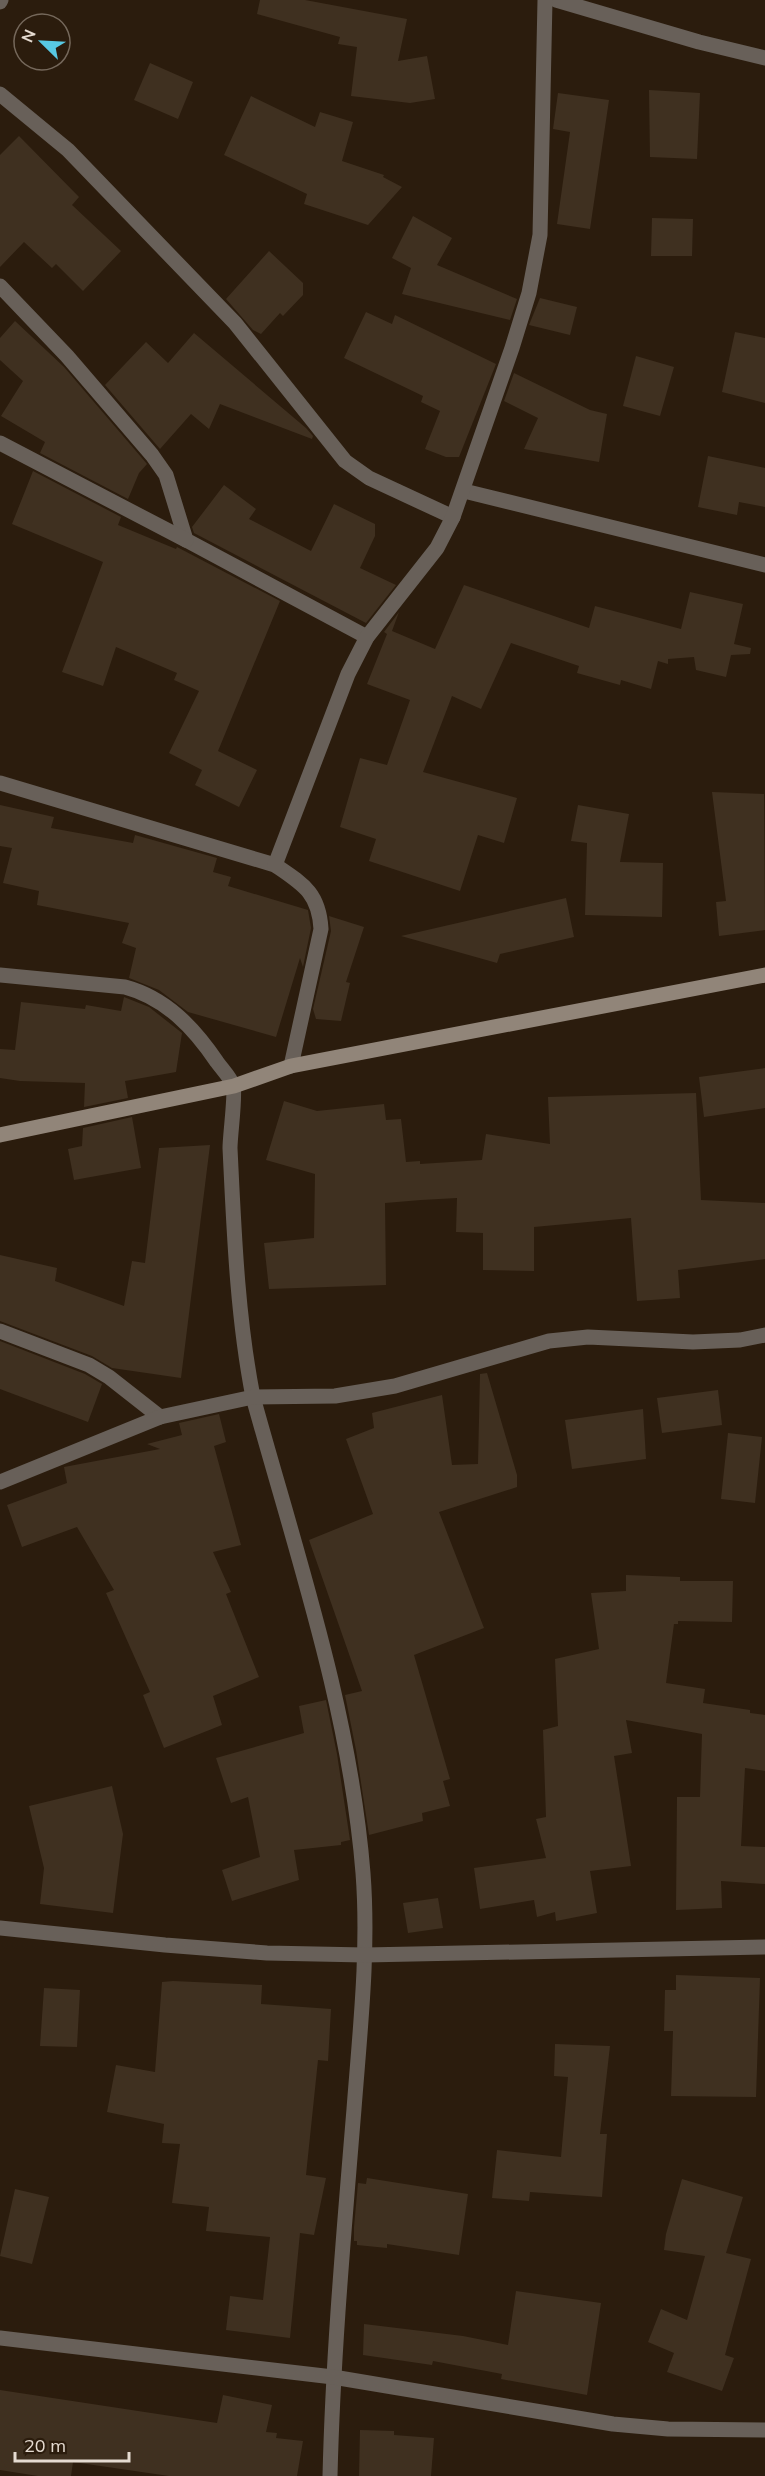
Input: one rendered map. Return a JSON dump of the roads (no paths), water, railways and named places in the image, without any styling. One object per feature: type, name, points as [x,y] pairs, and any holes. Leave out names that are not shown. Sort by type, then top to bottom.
[{"type":"main road","points":[[0,1136],[234,1086],[291,1066],[765,975]]},
{"type":"street","points":[[275,866],[348,674],[367,637],[437,548],[453,517],[513,348],[529,293],[540,235],[545,0]]},
{"type":"street","points":[[556,0],[699,42],[765,58]]},
{"type":"street","points":[[0,94],[68,150],[235,323],[345,461],[369,478],[453,517]]},
{"type":"street","points":[[0,286],[67,357],[152,455],[166,475],[186,540]]},
{"type":"street","points":[[0,443],[367,637]]},
{"type":"street","points":[[464,491],[765,565]]},
{"type":"street","points":[[0,783],[275,866],[299,882],[314,897],[320,913],[321,928],[291,1066]]},
{"type":"street","points":[[0,975],[125,987],[144,992],[184,1020],[198,1035],[234,1086],[230,1145],[246,1362],[253,1396],[336,1701],[363,1873],[365,1955],[333,2377],[330,2476]]},
{"type":"street","points":[[0,1331],[89,1365],[109,1377],[160,1417]]},
{"type":"street","points":[[0,1482],[160,1417],[253,1396],[335,1396],[395,1386],[549,1341],[588,1337],[693,1342],[740,1340],[765,1335]]},
{"type":"street","points":[[0,1928],[267,1953],[365,1955],[765,1947]]},
{"type":"street","points":[[0,2338],[333,2377],[613,2424],[668,2429],[765,2430]]}]
